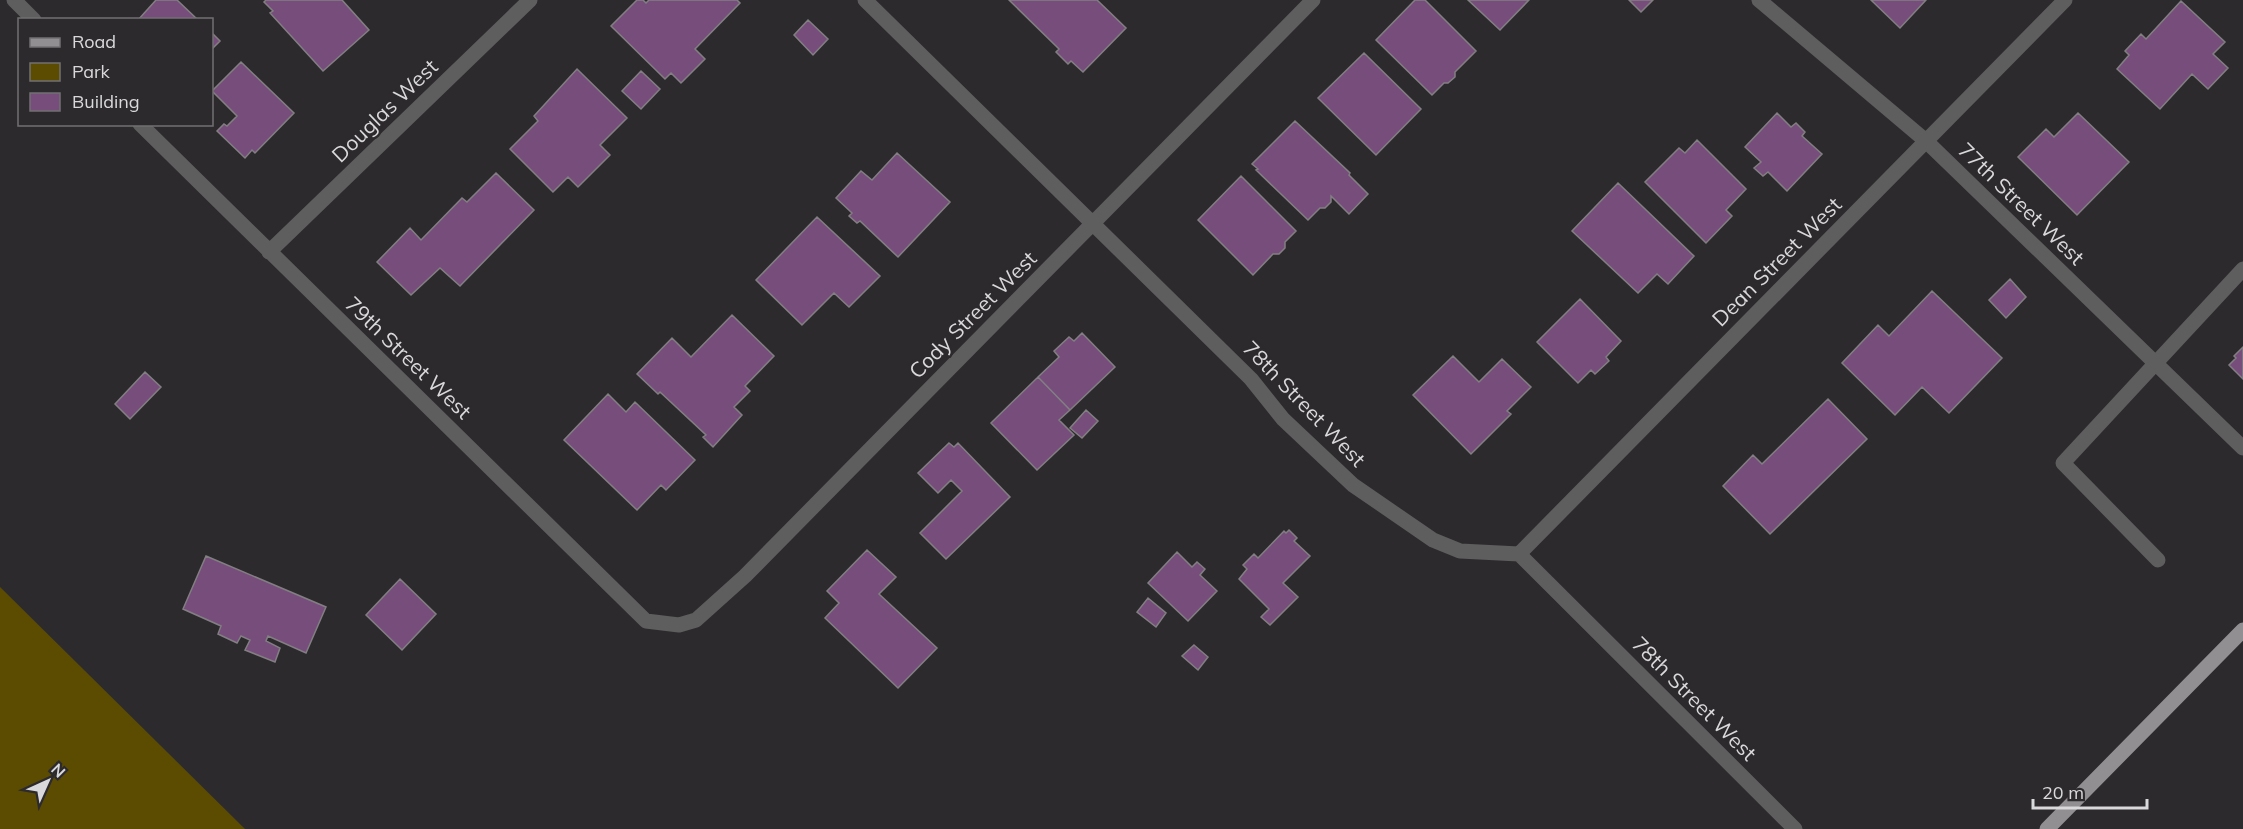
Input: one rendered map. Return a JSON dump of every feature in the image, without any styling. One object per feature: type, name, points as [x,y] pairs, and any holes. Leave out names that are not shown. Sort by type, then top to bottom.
[{"type":"main road","points":[[2048,829],[2243,630]]},
{"type":"street","points":[[14,0],[32,18]]},
{"type":"street","name":"Douglas West","points":[[269,252],[530,0]]},
{"type":"street","name":"78th Street West","points":[[865,0],[1251,379],[1283,419],[1353,485],[1433,540],[1460,551],[1519,554],[1795,829]]},
{"type":"street","name":"Cody Street West","points":[[646,621],[679,625],[696,620],[753,567],[1313,0]]},
{"type":"street","name":"77th Street West","points":[[1760,0],[1926,141],[2243,448]]},
{"type":"street","name":"Dean Street West","points":[[1519,554],[2065,0]]},
{"type":"street","name":"79th Street West","points":[[142,126],[646,621]]},
{"type":"street","points":[[2158,560],[2063,463],[2243,269]]},
{"type":"green space","points":[[0,587],[245,829],[0,829]]},
{"type":"building","points":[[156,0],[177,0],[196,18],[140,18]]},
{"type":"building","points":[[266,0],[342,0],[369,30],[323,71],[270,13],[273,11],[264,2]]},
{"type":"building","points":[[637,0],[643,0],[646,3],[649,0],[737,0],[740,3],[695,49],[705,59],[681,83],[671,73],[665,79],[611,26]]},
{"type":"building","points":[[1009,0],[1097,0],[1126,28],[1083,72],[1071,61],[1068,64],[1056,52],[1059,49]]},
{"type":"building","points":[[1415,0],[1425,0],[1476,51],[1455,72],[1455,77],[1448,83],[1444,83],[1432,95],[1376,40]]},
{"type":"building","points":[[1468,0],[1529,0],[1500,30]]},
{"type":"building","points":[[1629,0],[1653,0],[1641,12]]},
{"type":"building","points":[[1871,0],[1926,0],[1900,28]]},
{"type":"building","points":[[2181,1],[2225,42],[2213,54],[2228,68],[2208,89],[2192,74],[2160,109],[2117,69],[2129,55],[2125,51],[2141,34],[2146,39]]},
{"type":"building","points":[[808,20],[828,39],[813,55],[794,35]]},
{"type":"building","points":[[213,34],[220,41],[213,48]]},
{"type":"building","points":[[1364,53],[1421,109],[1376,155],[1318,98]]},
{"type":"building","points":[[241,62],[294,113],[255,153],[252,150],[245,158],[217,131],[224,124],[227,126],[237,116],[213,90]]},
{"type":"building","points":[[577,69],[627,118],[600,145],[610,155],[578,187],[568,177],[553,192],[510,149],[538,121],[534,116]]},
{"type":"building","points":[[641,71],[660,89],[641,109],[622,91]]},
{"type":"building","points":[[1777,113],[1791,127],[1796,123],[1805,132],[1802,136],[1822,154],[1787,191],[1768,172],[1763,176],[1754,168],[1761,162],[1745,147]]},
{"type":"building","points":[[2078,113],[2129,162],[2077,215],[2018,157],[2046,129],[2054,137]]},
{"type":"building","points":[[1295,121],[1350,173],[1349,175],[1368,194],[1349,214],[1331,196],[1331,202],[1325,208],[1320,208],[1308,220],[1252,164]]},
{"type":"building","points":[[1697,140],[1746,189],[1726,210],[1732,216],[1706,243],[1645,182],[1679,148],[1685,153]]},
{"type":"building","points":[[897,153],[950,202],[898,257],[860,221],[857,223],[849,216],[852,213],[836,198],[861,171],[872,180]]},
{"type":"building","points":[[496,173],[534,210],[460,286],[440,268],[411,295],[377,262],[410,228],[421,240],[462,198],[467,202]]},
{"type":"building","points":[[1241,176],[1296,231],[1285,242],[1285,248],[1279,254],[1273,254],[1253,275],[1198,220]]},
{"type":"building","points":[[1618,183],[1694,256],[1668,284],[1657,274],[1638,293],[1572,231]]},
{"type":"building","points":[[817,217],[880,276],[849,307],[834,293],[802,325],[756,280]]},
{"type":"building","points":[[2010,279],[2026,297],[2006,318],[1989,300]]},
{"type":"building","points":[[1932,291],[2002,358],[1949,413],[1922,387],[1895,415],[1842,363],[1878,325],[1889,336]]},
{"type":"building","points":[[1580,299],[1621,341],[1606,357],[1609,361],[1595,374],[1591,370],[1578,383],[1537,342]]},
{"type":"building","points":[[732,315],[774,356],[745,386],[750,391],[734,407],[742,415],[713,447],[703,437],[706,435],[637,374],[672,338],[691,357]]},
{"type":"building","points":[[1082,333],[1115,367],[1070,410],[1038,377],[1059,357],[1054,351],[1069,337],[1074,341]]},
{"type":"building","points":[[2243,347],[2243,379],[2229,365]]},
{"type":"building","points":[[1453,356],[1479,382],[1502,359],[1531,387],[1507,411],[1511,414],[1471,454],[1413,395]]},
{"type":"building","points":[[145,372],[161,387],[130,419],[115,404]]},
{"type":"building","points":[[1038,377],[1070,410],[1059,420],[1074,435],[1037,470],[991,423]]},
{"type":"building","points":[[608,394],[626,412],[635,402],[695,460],[666,490],[661,485],[637,510],[564,440]]},
{"type":"building","points":[[1828,399],[1867,439],[1770,534],[1723,486],[1753,455],[1762,464]]},
{"type":"building","points":[[1086,410],[1098,421],[1082,438],[1070,428]]},
{"type":"building","points":[[949,443],[954,447],[958,443],[1010,497],[946,559],[920,533],[962,491],[951,480],[938,493],[918,473]]},
{"type":"building","points":[[1289,530],[1297,538],[1294,541],[1310,556],[1283,583],[1298,597],[1270,625],[1261,617],[1269,609],[1239,579],[1247,569],[1243,565],[1254,554],[1258,558],[1284,531],[1286,533]]},
{"type":"building","points":[[867,550],[896,577],[879,594],[937,648],[898,688],[825,618],[839,603],[827,591]]},
{"type":"building","points":[[1177,552],[1192,567],[1197,562],[1205,569],[1200,575],[1217,591],[1188,621],[1148,583]]},
{"type":"building","points":[[206,556],[326,607],[306,653],[268,636],[266,641],[280,648],[275,662],[245,650],[250,640],[241,636],[237,643],[218,634],[221,626],[183,609]]},
{"type":"building","points":[[400,579],[436,614],[402,650],[366,615]]},
{"type":"building","points":[[1148,598],[1166,613],[1156,627],[1137,612]]},
{"type":"building","points":[[1194,645],[1208,657],[1198,670],[1182,656]]}]
